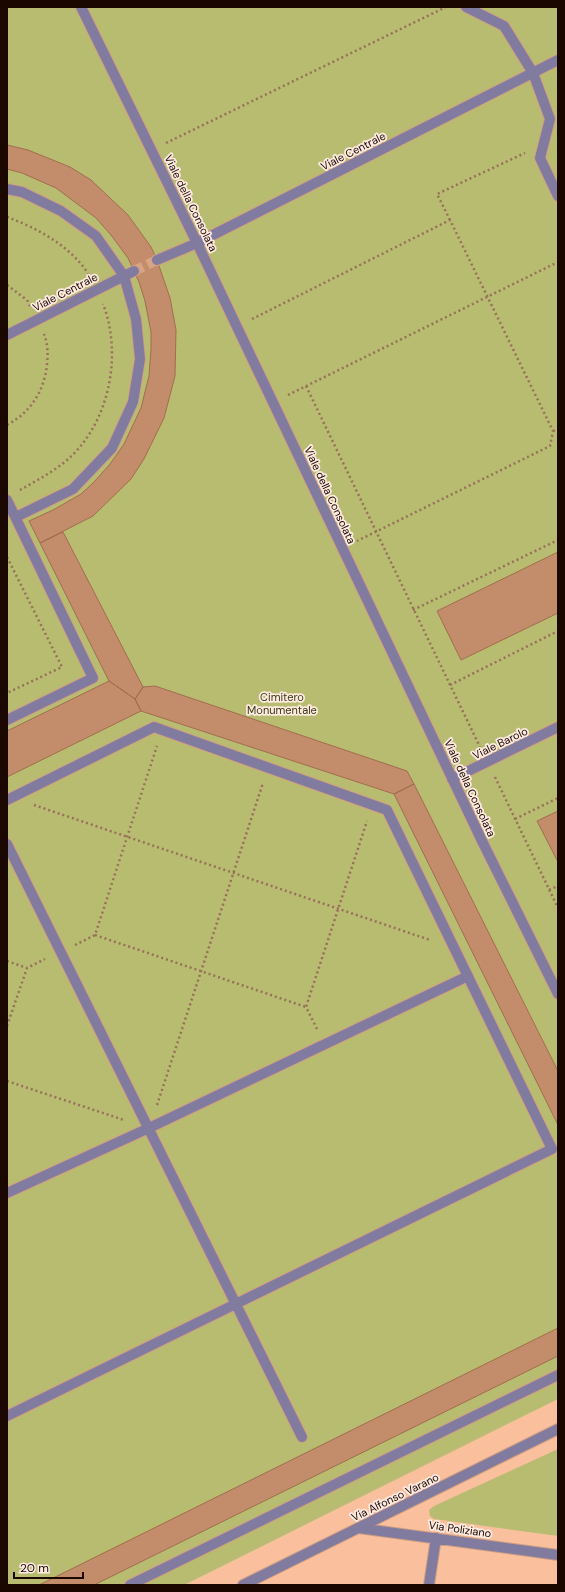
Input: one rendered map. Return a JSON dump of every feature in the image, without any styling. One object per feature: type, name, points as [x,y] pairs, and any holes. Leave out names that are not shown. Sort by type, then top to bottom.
[{"type":"street","name":"Viale della Consolata","points":[[81,7],[198,243],[452,779],[558,994]]},
{"type":"street","points":[[466,7],[504,26],[533,73],[550,119],[540,158],[558,196]]},
{"type":"street","name":"Viale Centrale","points":[[157,260],[198,243],[558,60]]},
{"type":"street","points":[[7,189],[22,192],[61,211],[96,236],[124,276],[136,318],[140,359],[133,402],[112,448],[73,490],[16,517]]},
{"type":"street","name":"Viale Centrale","points":[[7,335],[134,271]]},
{"type":"street","points":[[7,500],[93,678],[7,720]]},
{"type":"street","points":[[7,1416],[552,1149],[387,810],[154,727],[10,799]]},
{"type":"street","name":"Viale Barolo","points":[[452,779],[558,727]]},
{"type":"street","points":[[7,844],[302,1437]]},
{"type":"street","points":[[7,1193],[149,1128],[468,976]]},
{"type":"street","points":[[130,1585],[558,1375]]},
{"type":"street","name":"Via Alfonso Varano","points":[[243,1585],[558,1429]]},
{"type":"street","name":"Via Poliziano","points":[[358,1528],[558,1555]]},
{"type":"street","points":[[429,1585],[436,1538]]},
{"type":"path","points":[[152,151],[446,7]]},
{"type":"path","points":[[342,548],[550,446],[553,431],[437,194],[544,143]]},
{"type":"path","points":[[7,218],[27,225],[52,239],[87,272],[98,289],[106,311],[112,355],[110,378],[104,403],[94,426],[67,460],[44,476],[17,491]]},
{"type":"path","points":[[237,326],[450,220]]},
{"type":"path","points":[[273,402],[558,262]]},
{"type":"path","points":[[7,285],[27,300],[38,319],[46,340],[48,355],[45,379],[40,393],[29,409],[7,425]]},
{"type":"path","points":[[306,386],[375,532],[558,908]]},
{"type":"path","points":[[553,431],[558,429]]},
{"type":"path","points":[[413,610],[558,540]]},
{"type":"path","points":[[7,557],[62,667],[7,693]]},
{"type":"path","points":[[450,685],[558,631]]},
{"type":"path","points":[[95,935],[163,730]]},
{"type":"path","points":[[7,1081],[149,1128],[268,767]]},
{"type":"path","points":[[515,819],[558,798]]},
{"type":"path","points":[[10,799],[454,948]]},
{"type":"path","points":[[306,1007],[372,805]]},
{"type":"path","points":[[549,890],[558,886]]},
{"type":"path","points":[[7,1026],[27,968],[95,935],[306,1007],[325,1044]]},
{"type":"path","points":[[7,961],[27,968]]},
{"type":"green space","name":"Cimitero Monumentale","points":[[7,7],[558,7],[558,1399],[184,1585],[7,1585]]},
{"type":"green space","points":[[558,1449],[558,1536],[434,1519],[430,1516],[429,1510],[434,1506]]},
{"type":"building","points":[[7,145],[28,150],[70,167],[91,180],[128,215],[151,247],[157,260],[170,298],[176,330],[175,376],[164,418],[144,459],[131,479],[93,516],[40,543],[29,521],[53,510],[81,494],[110,464],[124,444],[141,408],[149,376],[151,332],[145,301],[139,282],[128,258],[111,235],[96,218],[56,188],[22,173],[7,169]]},
{"type":"building","points":[[63,532],[143,687],[135,699],[109,681],[40,543]]},
{"type":"building","points":[[558,552],[558,613],[461,660],[437,611]]},
{"type":"building","points":[[109,681],[135,699],[141,711],[7,777],[7,731]]},
{"type":"building","points":[[155,686],[407,771],[414,784],[394,794],[141,711],[135,699],[143,687]]},
{"type":"building","points":[[414,784],[558,1071],[558,1125],[394,794]]},
{"type":"building","points":[[558,811],[558,862],[537,821]]},
{"type":"building","points":[[558,1328],[558,1356],[94,1585],[39,1585]]},
{"type":"tunnel","points":[[134,271],[157,260]]}]
